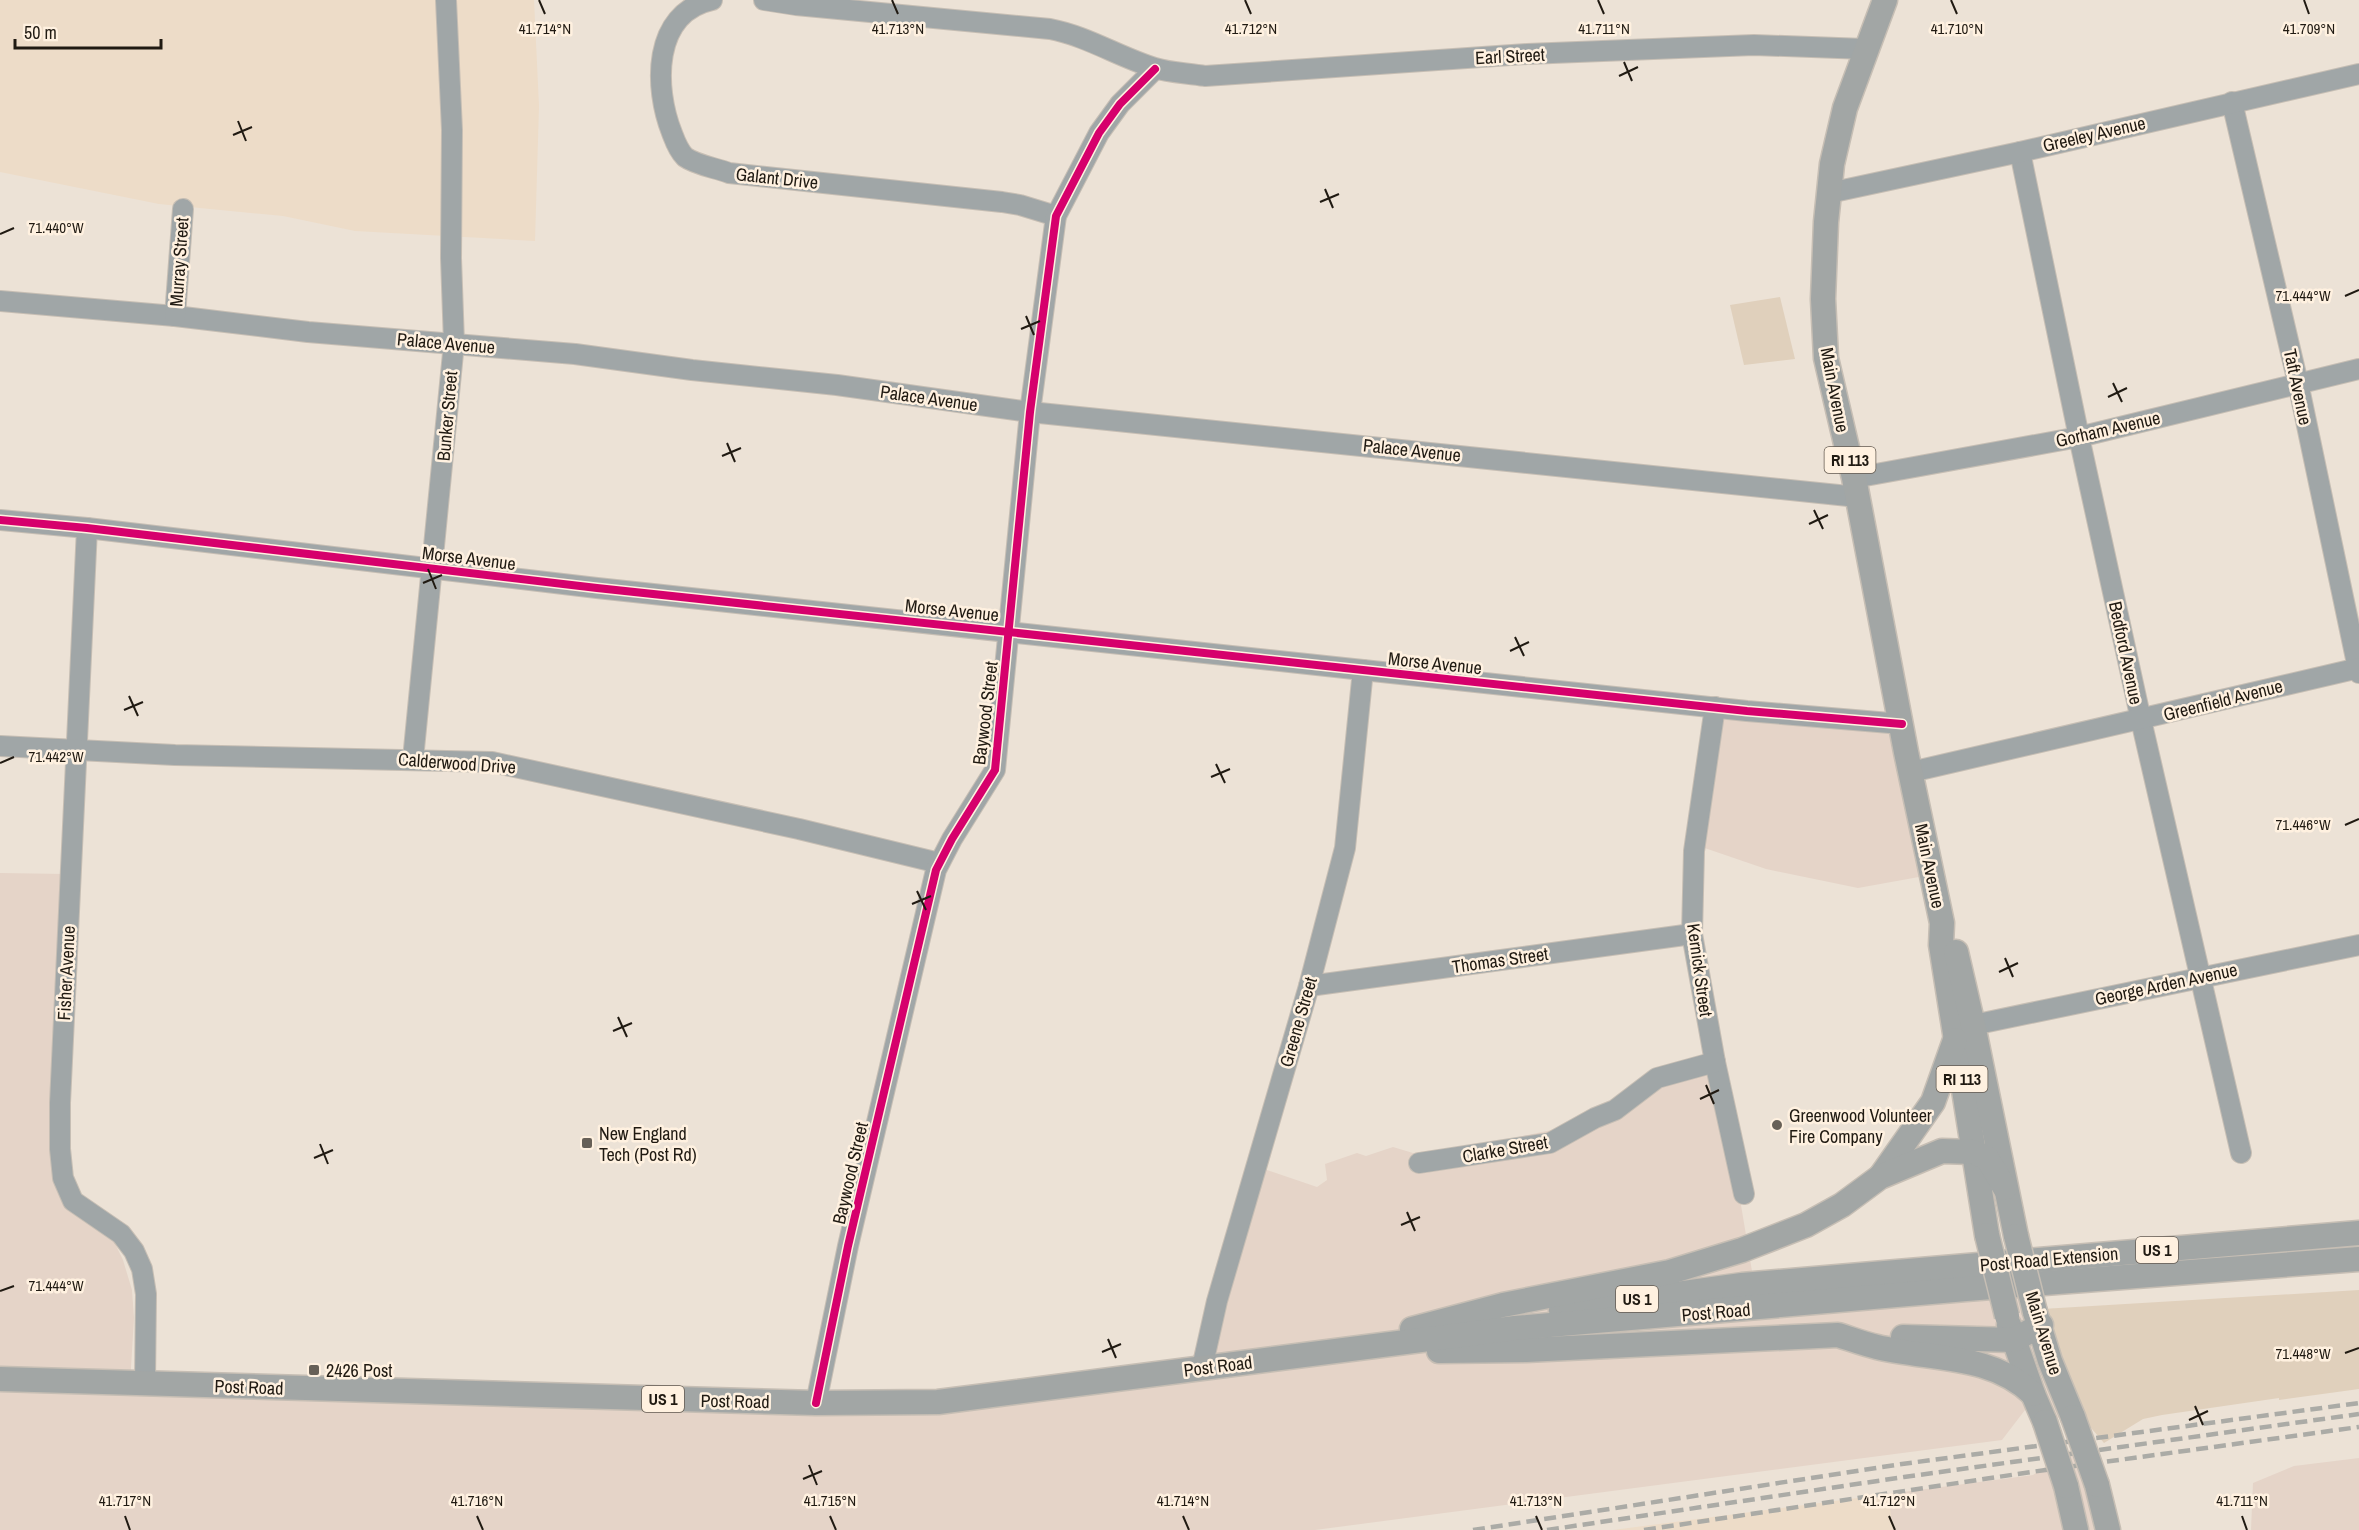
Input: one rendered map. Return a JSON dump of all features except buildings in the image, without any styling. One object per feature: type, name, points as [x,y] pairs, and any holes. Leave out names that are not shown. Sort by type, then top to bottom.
[{"type":"main road","name":"Main Avenue","points":[[1885,0],[1845,108],[1832,164],[1823,299],[1826,358],[1856,487],[1942,923],[1941,945],[2050,1361],[2073,1416],[2097,1485],[2108,1530]]},
{"type":"main road","name":"Main Avenue","points":[[1964,1033],[1973,1152],[1987,1235],[2013,1340],[2045,1422],[2066,1486],[2076,1530]]},
{"type":"main road","points":[[1881,1177],[1933,1102],[1964,1033]]},
{"type":"main road","points":[[1323,1353],[1503,1305],[1670,1272],[1732,1253],[1806,1225],[1842,1205],[1881,1177],[1942,1151],[1973,1152],[1988,1158],[2006,1188]]},
{"type":"main road","name":"Post Road Extension","points":[[1954,1267],[2359,1233]]},
{"type":"main road","name":"Post Road Extension","points":[[1966,1289],[2359,1259]]},
{"type":"main road","name":"Post Road","points":[[1323,1353],[1587,1306],[1742,1286],[1954,1267]]},
{"type":"main road","name":"Post Road","points":[[0,1379],[816,1403],[938,1402],[1515,1328],[1966,1289]]},
{"type":"main road","points":[[1323,1353],[1526,1350],[1838,1335],[2013,1340],[2038,1318]]},
{"type":"main road","points":[[1838,1335],[1878,1348],[1929,1354],[1996,1370],[2019,1380],[2033,1394]]},
{"type":"street","name":"Bunker Street","points":[[414,759],[454,343],[451,258],[452,130],[446,0]]},
{"type":"street","name":"Galant Drive","points":[[712,0],[690,8],[676,22],[669,33],[662,56],[660,90],[665,114],[675,144],[686,157],[729,173],[1002,202],[1056,216]]},
{"type":"street","points":[[764,0],[1050,29],[1085,38],[1115,54],[1155,69]]},
{"type":"street","name":"Earl Street","points":[[1155,69],[1205,76],[1527,54],[1754,45],[1865,49]]},
{"type":"street","name":"Baywood Street","points":[[816,1403],[858,1202],[939,863],[994,770],[1010,631],[1012,578],[1030,412],[1056,216],[1099,133],[1120,104],[1155,69]]},
{"type":"street","name":"Greeley Avenue","points":[[1829,192],[2020,152],[2359,74]]},
{"type":"street","name":"Taft Avenue","points":[[2232,102],[2298,383],[2359,670]]},
{"type":"street","name":"Bedford Avenue","points":[[2020,152],[2141,720],[2241,1153]]},
{"type":"street","name":"Murray Street","points":[[175,316],[183,208]]},
{"type":"street","name":"Palace Avenue","points":[[0,301],[175,316],[308,332],[575,354],[1030,412],[1856,487]]},
{"type":"street","name":"Gorham Avenue","points":[[1856,487],[2079,437],[2359,369]]},
{"type":"street","name":"Morse Avenue","points":[[0,520],[1364,670],[1902,724]]},
{"type":"street","name":"Fisher Avenue","points":[[87,528],[60,1103],[60,1149],[63,1178],[73,1201],[121,1234],[134,1251],[142,1269],[146,1294],[145,1384]]},
{"type":"street","name":"Greene Street","points":[[1202,1368],[1217,1301],[1309,986],[1345,848],[1364,670]]},
{"type":"street","name":"Greenfield Avenue","points":[[1911,772],[2359,670]]},
{"type":"street","name":"Kernick Street","points":[[1715,707],[1694,851],[1692,934],[1715,1062],[1744,1194]]},
{"type":"street","name":"Calderwood Drive","points":[[0,746],[175,755],[492,762],[939,863]]},
{"type":"street","name":"Thomas Street","points":[[1309,986],[1692,934]]},
{"type":"street","name":"George Arden Avenue","points":[[1964,1033],[2199,977],[2359,945]]},
{"type":"street","name":"Clarke Street","points":[[1419,1163],[1550,1143],[1595,1118],[1615,1110],[1657,1078],[1715,1062]]},
{"type":"shaded area","points":[[0,0],[534,0],[539,106],[535,241],[355,231],[283,216],[159,204],[0,172]]},
{"type":"shaded area","points":[[1780,297],[1795,359],[1744,365],[1730,305]]},
{"type":"shaded area","points":[[1711,710],[1906,729],[1941,873],[1858,888],[1766,869],[1693,844]]},
{"type":"shaded area","points":[[0,873],[66,874],[58,1098],[74,1201],[104,1221],[123,1260],[132,1290],[134,1318],[130,1384],[751,1411],[1190,1368],[1224,1247],[1258,1167],[1317,1187],[1327,1180],[1325,1164],[1357,1153],[1366,1156],[1393,1147],[1413,1153],[1499,1141],[1580,1124],[1712,1061],[1738,1187],[1754,1283],[2032,1270],[2077,1414],[2052,1419],[2035,1397],[2002,1440],[1315,1530],[0,1530]]},
{"type":"shaded area","points":[[2359,1290],[2359,1389],[2279,1400],[2279,1398],[2143,1419],[2104,1443],[2080,1415],[2042,1309]]},
{"type":"shaded area","points":[[2070,1450],[2075,1454],[2106,1530],[1758,1530],[1890,1510],[1888,1494],[2033,1475]]},
{"type":"shaded area","points":[[2359,1458],[2359,1530],[2251,1530],[2253,1483],[2294,1466]]},
{"type":"shaded area","points":[[1888,1494],[1893,1530],[1613,1530]]},
{"type":"railway","points":[[1473,1530],[1902,1464],[2359,1403]]},
{"type":"railway","points":[[1547,1530],[1904,1477],[2359,1414]]},
{"type":"railway","points":[[1644,1530],[2031,1472],[2359,1427]]},
{"type":"cycle path","points":[[816,1403],[848,1246],[936,870],[952,839],[995,770],[1030,412],[1056,216],[1099,133],[1120,104],[1155,69]]},
{"type":"cycle path","points":[[0,520],[87,528],[597,588],[1747,711],[1902,724]]},
{"type":"place","name":"Greenwood Volunteer Fire Company","points":[[1777,1125]]},
{"type":"place","name":"New England Tech (Post Rd)","points":[[587,1143]]},
{"type":"place","name":"2426 Post","points":[[314,1370]]}]
